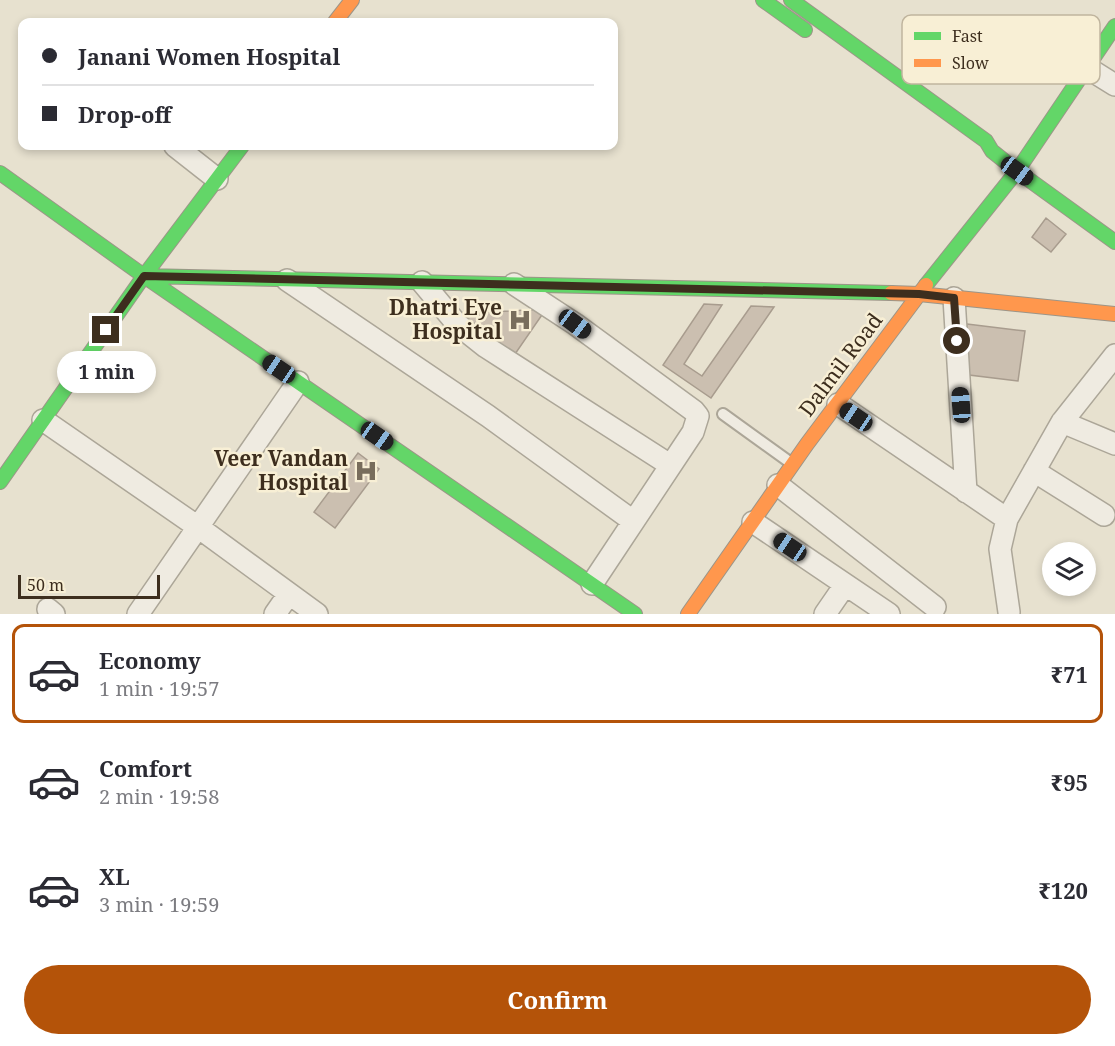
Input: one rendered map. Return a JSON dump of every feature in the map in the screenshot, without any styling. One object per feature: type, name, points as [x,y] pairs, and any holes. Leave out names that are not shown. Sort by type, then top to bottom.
[{"type":"main road","points":[[338,18],[352,0]]},
{"type":"main road","points":[[763,0],[818,39],[828,27]]},
{"type":"main road","points":[[791,0],[828,27],[922,107],[986,141],[992,151],[1017,171],[1115,242]]},
{"type":"main road","name":"Dalmil Road","points":[[1100,48],[1115,27]]},
{"type":"main road","name":"Dalmil Road","points":[[688,614],[793,464],[919,294],[1017,171],[1075,84]]},
{"type":"main road","points":[[0,482],[144,276],[239,150]]},
{"type":"main road","points":[[2,179],[635,614]]},
{"type":"main road","points":[[144,276],[919,294],[1115,314]]},
{"type":"street","points":[[1100,76],[1115,85]]},
{"type":"street","points":[[180,150],[217,178]]},
{"type":"street","points":[[286,279],[488,416],[633,521]]},
{"type":"street","points":[[422,282],[457,324],[486,347],[670,465]]},
{"type":"street","points":[[513,284],[575,324],[698,416],[697,423],[592,584]]},
{"type":"street","points":[[954,298],[966,492]]},
{"type":"street","points":[[1009,612],[1000,549],[1007,519],[1062,422],[1115,355]]},
{"type":"street","points":[[138,614],[298,382]]},
{"type":"street","points":[[838,404],[1007,519]]},
{"type":"street","points":[[43,420],[198,527],[317,614]]},
{"type":"street","points":[[1062,422],[1115,444]]},
{"type":"street","points":[[1034,471],[1104,515]]},
{"type":"street","points":[[778,485],[935,607]]},
{"type":"street","points":[[753,522],[889,614]]},
{"type":"street","points":[[825,614],[845,585]]},
{"type":"street","points":[[275,614],[289,594]]},
{"type":"lane","points":[[723,414],[793,464]]},
{"type":"building","points":[[1046,218],[1066,234],[1051,252],[1032,237]]},
{"type":"building","points":[[704,304],[722,305],[684,364],[702,376],[751,306],[774,307],[711,398],[663,365]]},
{"type":"building","points":[[546,309],[513,357],[452,314]]},
{"type":"building","points":[[967,324],[1025,331],[1018,381],[961,374]]},
{"type":"building","points":[[358,453],[379,469],[335,528],[314,512]]},
{"type":"traffic: fast","points":[[763,0],[805,30]]},
{"type":"traffic: fast","points":[[791,0],[902,80]]},
{"type":"traffic: fast","points":[[1100,48],[1115,26]]},
{"type":"traffic: fast","points":[[907,84],[986,141],[992,151],[1017,171],[1115,242]]},
{"type":"traffic: fast","points":[[926,285],[1017,171],[1076,84]]},
{"type":"traffic: fast","points":[[0,482],[144,276],[239,150]]},
{"type":"traffic: fast","points":[[0,173],[144,276],[635,614]]},
{"type":"traffic: fast","points":[[144,276],[891,293]]},
{"type":"traffic: slow","points":[[338,18],[352,0]]},
{"type":"traffic: slow","points":[[688,614],[807,444],[926,285]]},
{"type":"traffic: slow","points":[[891,293],[1115,314]]},
{"type":"place","name":"Dhatri Eye Hospital","points":[[520,320]]},
{"type":"place","name":"Veer Vandan Hospital","points":[[366,471]]},
{"type":"route","points":[[106,330],[144,276],[919,294],[954,298],[957,341]]}]
